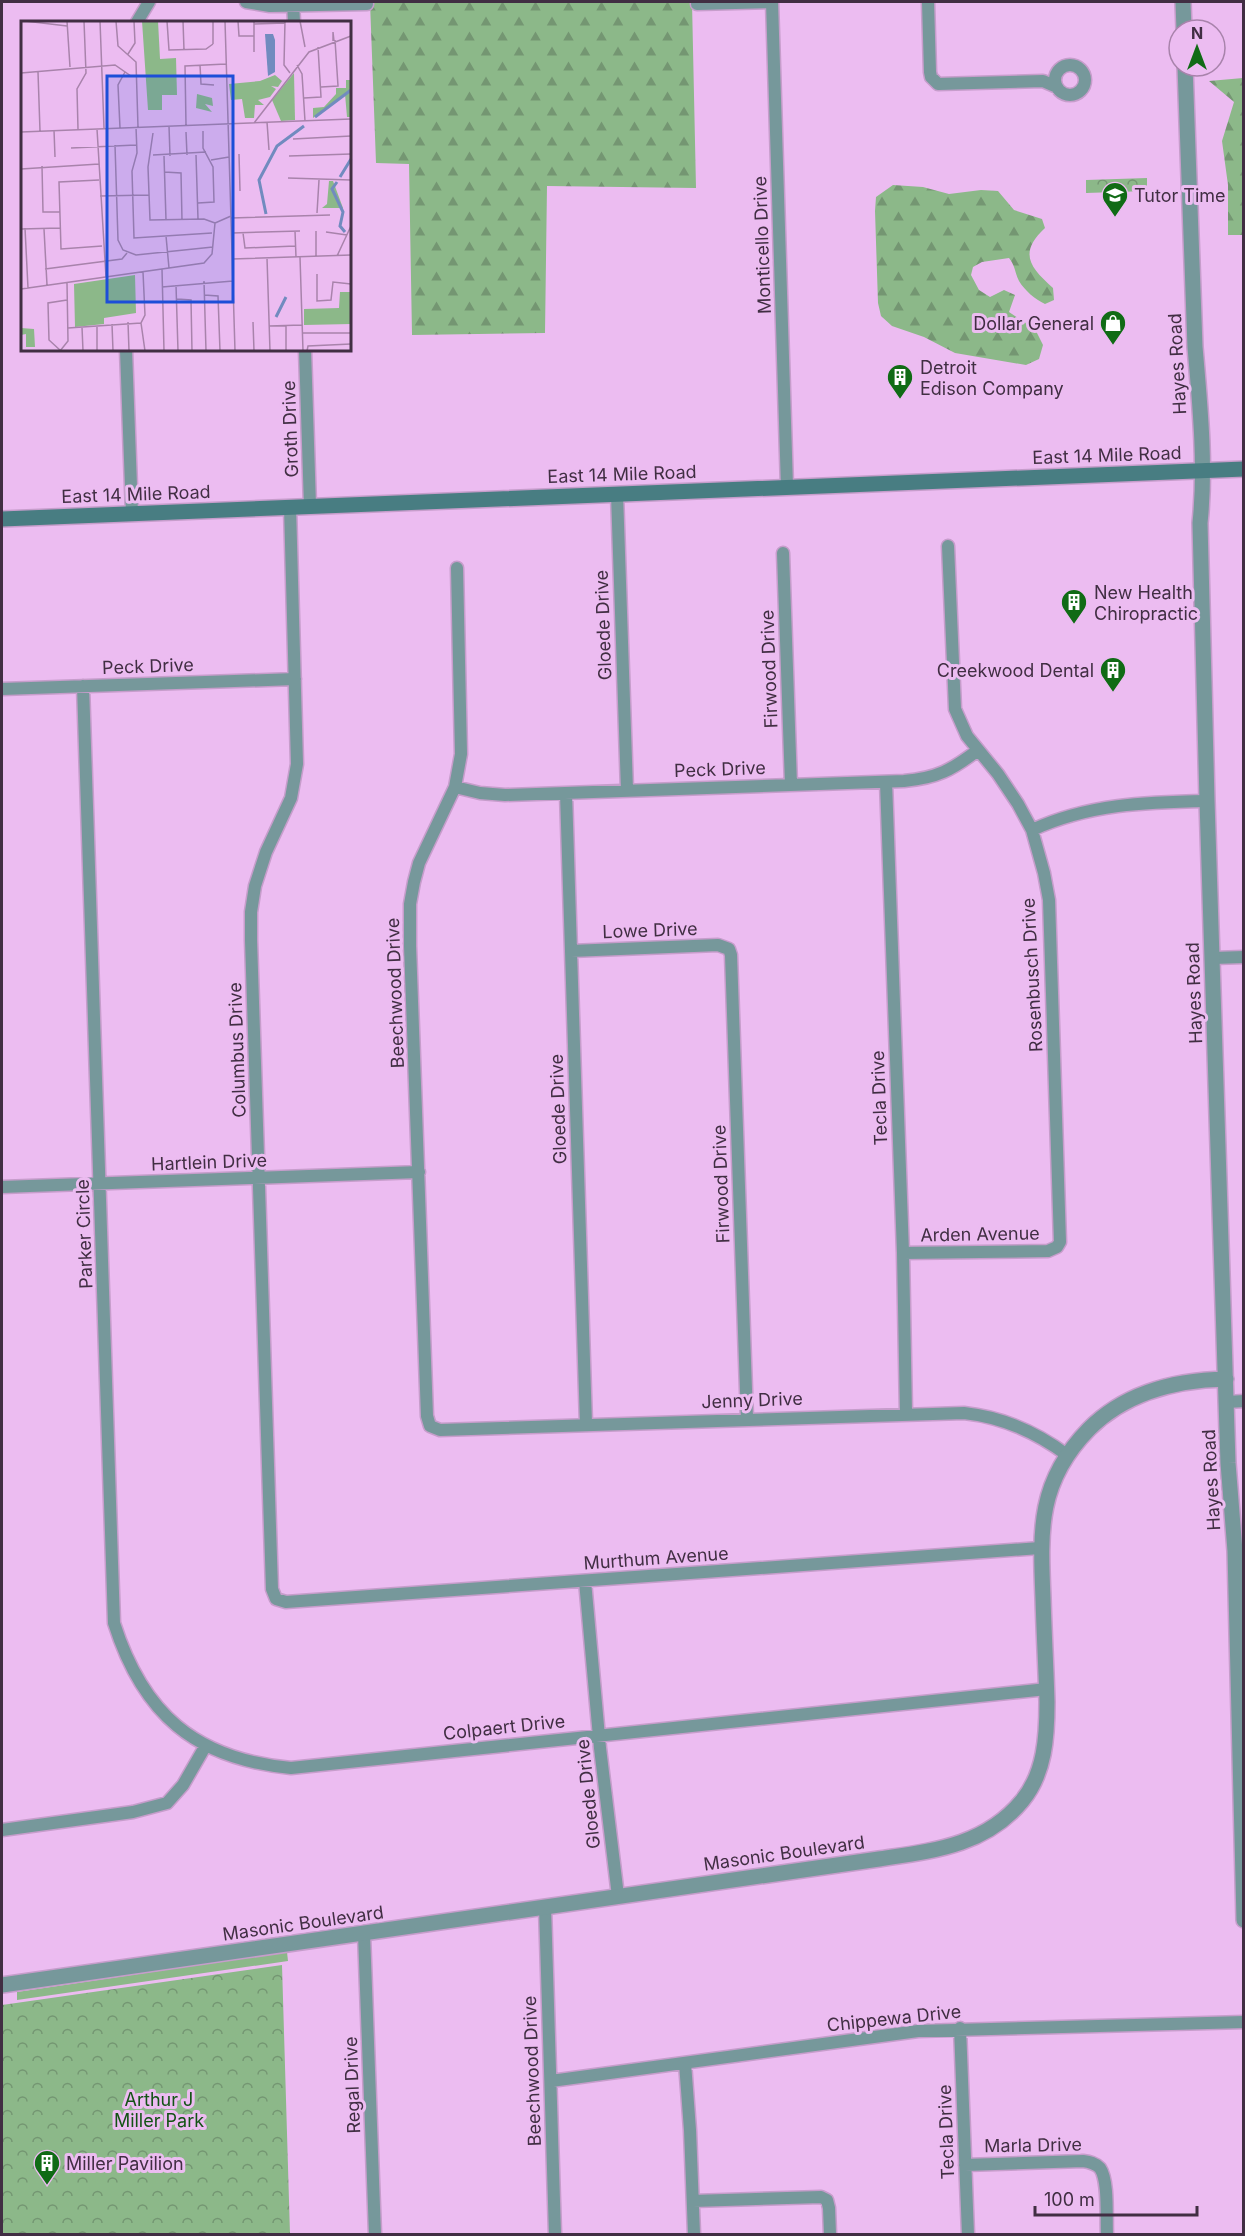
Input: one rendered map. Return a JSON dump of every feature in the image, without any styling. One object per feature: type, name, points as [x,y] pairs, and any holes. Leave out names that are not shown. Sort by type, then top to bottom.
[{"type":"main road","name":"East 14 Mile Road","points":[[2,519],[1244,469]]},
{"type":"street","points":[[138,21],[149,2]]},
{"type":"street","points":[[246,2],[270,6],[293,3],[367,4]]},
{"type":"street","points":[[697,4],[772,2]]},
{"type":"street","name":"Monticello Drive","points":[[772,2],[787,487]]},
{"type":"street","points":[[928,2],[930,72],[931,77],[938,84],[1043,81],[1057,87],[1065,94],[1074,94],[1082,89],[1085,80],[1082,71],[1074,66],[1065,66],[1043,81]]},
{"type":"street","points":[[1183,2],[1184,18]]},
{"type":"street","points":[[293,3],[294,21]]},
{"type":"street","points":[[1057,73],[1057,87]]},
{"type":"street","name":"Hayes Road","points":[[1185,78],[1203,498],[1200,523],[1207,801],[1226,1379],[1239,1551],[1244,1920]]},
{"type":"street","points":[[126,351],[132,514]]},
{"type":"street","name":"Groth Drive","points":[[305,351],[310,507]]},
{"type":"street","name":"Gloede Drive","points":[[616,494],[627,790]]},
{"type":"street","name":"Columbus Drive","points":[[276,1599],[272,1589],[251,912],[261,866],[285,813],[294,784],[297,748],[290,507]]},
{"type":"street","name":"Rosenbusch Drive","points":[[948,546],[955,709],[962,728],[998,774],[1032,830],[1049,900],[1060,1237],[1057,1247]]},
{"type":"street","name":"Firwood Drive","points":[[783,553],[791,785]]},
{"type":"street","name":"Beechwood Drive","points":[[430,1426],[427,1416],[410,904],[419,863],[455,787],[461,754],[458,568]]},
{"type":"street","name":"Peck Drive","points":[[2,689],[295,679]]},
{"type":"street","name":"Parker Circle","points":[[84,686],[114,1623],[124,1653],[151,1700],[186,1733],[206,1745]]},
{"type":"street","name":"Peck Drive","points":[[455,787],[480,793],[505,795],[886,782],[925,779],[943,774],[978,750]]},
{"type":"street","name":"Tecla Drive","points":[[886,782],[903,1253],[906,1413]]},
{"type":"street","name":"Gloede Drive","points":[[566,793],[586,1424]]},
{"type":"street","points":[[1032,830],[1072,814],[1111,806],[1149,802],[1207,801]]},
{"type":"street","name":"Lowe Drive","points":[[571,951],[718,945],[729,949]]},
{"type":"street","name":"Firwood Drive","points":[[729,949],[732,960],[747,1419]]},
{"type":"street","points":[[1213,958],[1244,957]]},
{"type":"street","name":"Hartlein Drive","points":[[2,1187],[418,1172]]},
{"type":"street","name":"Arden Avenue","points":[[903,1253],[1048,1251],[1057,1247]]},
{"type":"street","name":"Masonic Boulevard","points":[[2,1984],[934,1851],[975,1839],[988,1832],[1012,1812],[1030,1790],[1046,1746],[1047,1689],[1040,1548],[1046,1503],[1052,1483],[1067,1455],[1109,1412],[1134,1397],[1180,1382],[1226,1379]]},
{"type":"street","points":[[1227,1402],[1244,1401]]},
{"type":"street","name":"Jenny Drive","points":[[430,1426],[440,1430],[906,1413],[964,1413],[996,1419],[1041,1438],[1067,1455]]},
{"type":"street","name":"Murthum Avenue","points":[[276,1599],[286,1602],[1040,1548]]},
{"type":"street","name":"Gloede Drive","points":[[585,1581],[599,1735],[618,1896]]},
{"type":"street","name":"Colpaert Drive","points":[[206,1745],[250,1762],[291,1768],[1047,1689]]},
{"type":"street","points":[[2,1830],[133,1812],[167,1803],[183,1785],[206,1745]]},
{"type":"street","name":"Beechwood Drive","points":[[545,1907],[555,2235]]},
{"type":"street","name":"Regal Drive","points":[[364,1934],[375,2235]]},
{"type":"street","name":"Chippewa Drive","points":[[551,2081],[874,2036],[960,2028],[1244,2022]]},
{"type":"street","name":"Tecla Drive","points":[[960,2028],[968,2235]]},
{"type":"street","points":[[685,2063],[694,2235]]},
{"type":"street","name":"Marla Drive","points":[[965,2165],[1083,2161],[1093,2163],[1104,2177],[1107,2235]]},
{"type":"street","points":[[693,2201],[821,2197],[827,2200],[829,2208],[830,2235]]},
{"type":"green space","points":[[370,2],[692,2],[696,188],[547,186],[545,333],[412,335],[409,164],[376,163]]},
{"type":"green space","points":[[1243,78],[1243,235],[1228,235],[1228,185],[1222,141],[1234,102],[1209,81]]},
{"type":"green space","points":[[1147,178],[1147,191],[1086,193],[1086,180]]},
{"type":"green space","points":[[893,185],[923,187],[949,194],[981,190],[998,191],[1014,210],[1042,219],[1045,228],[1032,245],[1030,260],[1038,273],[1053,288],[1054,300],[1045,304],[1027,291],[1019,281],[1009,258],[982,262],[973,267],[971,275],[979,290],[990,297],[1004,290],[1015,295],[1009,312],[1035,329],[1043,345],[1039,359],[1026,365],[955,353],[924,337],[892,326],[881,316],[878,303],[876,197]]},
{"type":"green space","points":[[287,1952],[288,1961],[17,2000],[17,1992]]},
{"type":"green space","name":"Arthur J Miller Park","points":[[282,1965],[290,2234],[2,2234],[2,2005]]},
{"type":"place","name":"Tutor Time","points":[[1115,218]]},
{"type":"place","name":"Dollar General","points":[[1113,346]]},
{"type":"place","name":"Detroit Edison Company","points":[[900,400]]},
{"type":"place","name":"New Health Chiropractic","points":[[1074,625]]},
{"type":"place","name":"Creekwood Dental","points":[[1113,693]]},
{"type":"place","name":"Miller Pavilion","points":[[47,2186]]}]
